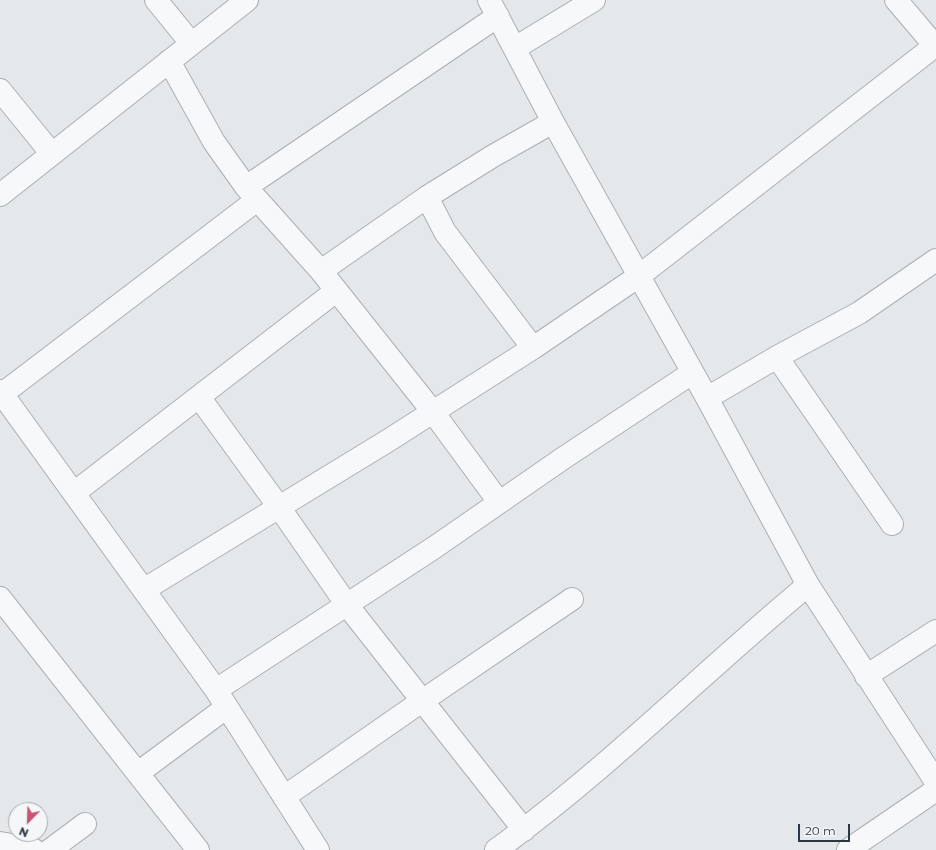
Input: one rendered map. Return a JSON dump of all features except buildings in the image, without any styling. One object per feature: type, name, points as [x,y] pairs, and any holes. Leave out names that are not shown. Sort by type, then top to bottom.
[{"type":"street","points":[[156,0],[191,43]]},
{"type":"street","points":[[0,194],[247,0]]},
{"type":"street","points":[[515,48],[594,0]]},
{"type":"street","points":[[145,590],[433,412],[533,348],[639,276],[936,45],[896,0]]},
{"type":"street","points":[[318,850],[222,698],[1,392],[251,194],[493,8],[553,122],[707,398],[808,585],[936,782]]},
{"type":"street","points":[[169,61],[214,142],[251,194],[321,272],[433,412],[499,502]]},
{"type":"street","points":[[0,90],[52,154]]},
{"type":"street","points":[[321,272],[426,197],[493,156],[553,122]]},
{"type":"street","points":[[426,197],[445,232],[533,348]]},
{"type":"street","points":[[707,398],[777,357],[859,313],[936,260]]},
{"type":"street","points":[[74,493],[336,291]]},
{"type":"street","points":[[777,357],[892,524]]},
{"type":"street","points":[[138,773],[222,698],[347,605],[692,373]]},
{"type":"street","points":[[199,396],[347,605],[524,830]]},
{"type":"street","points":[[496,850],[524,830],[628,745],[808,585]]},
{"type":"street","points":[[0,598],[198,850]]},
{"type":"street","points":[[284,797],[572,599]]},
{"type":"street","points":[[866,676],[936,631]]},
{"type":"street","points":[[848,850],[936,790]]},
{"type":"street","points":[[50,850],[85,824]]},
{"type":"street","points":[[0,843],[34,850]]}]
